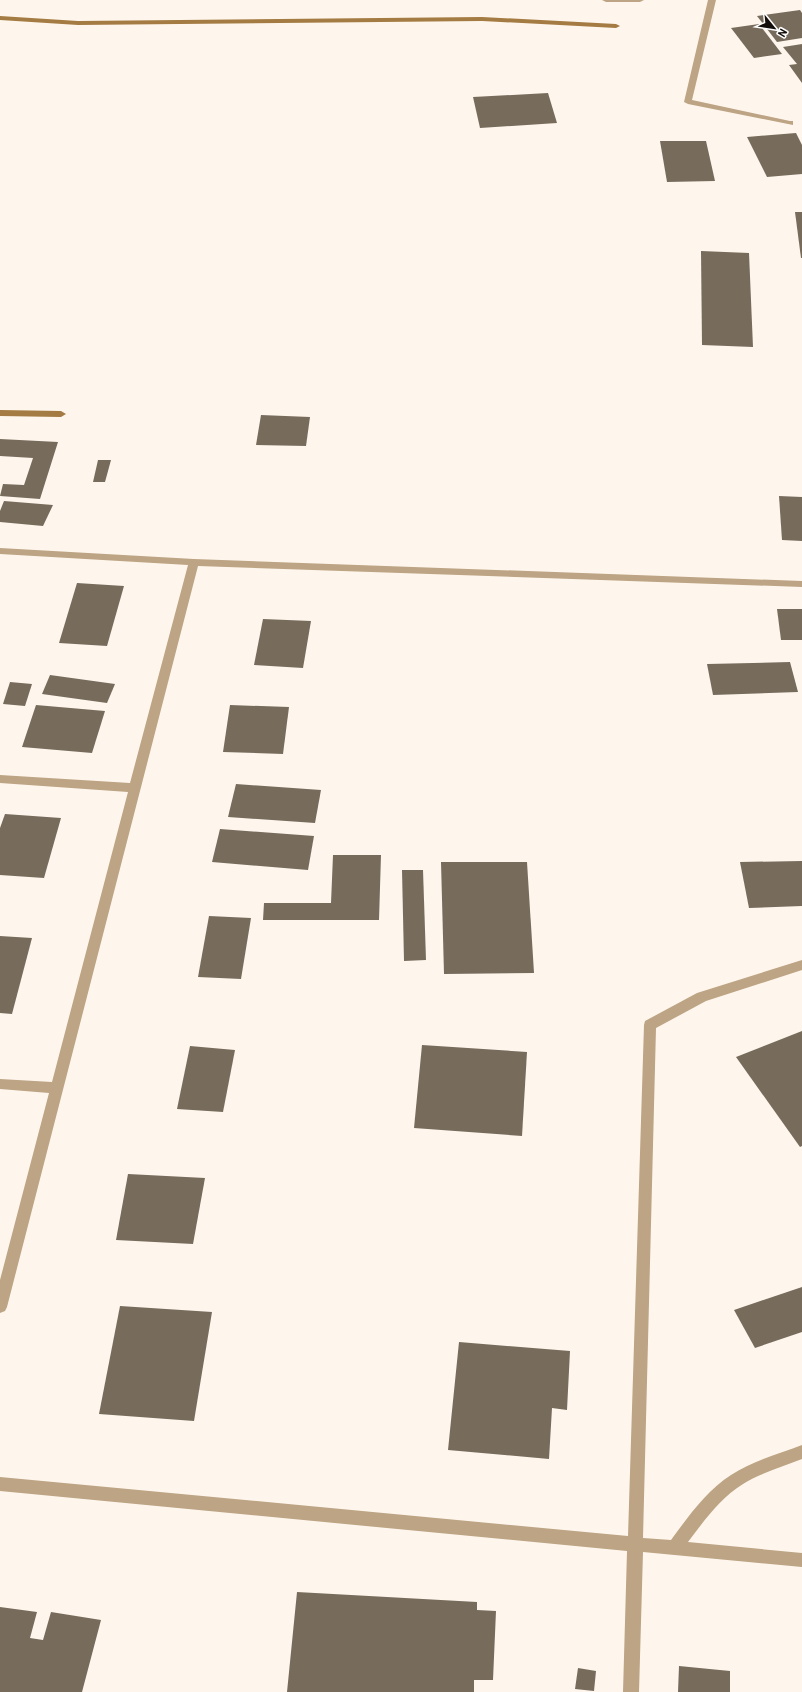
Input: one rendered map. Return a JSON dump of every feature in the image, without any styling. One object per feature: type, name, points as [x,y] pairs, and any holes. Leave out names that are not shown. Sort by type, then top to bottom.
[{"type":"street","points":[[606,0],[640,0]]},
{"type":"street","points":[[712,0],[688,102],[790,122]]},
{"type":"street","points":[[0,551],[194,562],[802,584]]},
{"type":"street","points":[[0,1307],[194,562]]},
{"type":"street","points":[[0,779],[136,788]]},
{"type":"street","points":[[631,1692],[650,1025],[702,997],[802,965]]},
{"type":"street","points":[[0,1084],[57,1088]]},
{"type":"street","points":[[674,1548],[710,1503],[730,1484],[802,1452]]},
{"type":"street","points":[[0,1484],[636,1543],[802,1560]]},
{"type":"building","points":[[800,10],[802,13],[802,38],[777,42],[757,16]]},
{"type":"building","points":[[759,24],[782,54],[754,58],[731,28]]},
{"type":"building","points":[[802,44],[802,83],[789,65],[797,64],[783,47]]},
{"type":"building","points":[[548,93],[557,123],[480,128],[473,97]]},
{"type":"building","points":[[796,133],[802,145],[802,174],[767,177],[747,137]]},
{"type":"building","points":[[660,141],[706,141],[715,181],[667,182]]},
{"type":"building","points":[[795,212],[802,212],[802,258],[801,258]]},
{"type":"building","points":[[701,251],[749,253],[753,347],[702,345]]},
{"type":"building","points":[[261,415],[310,417],[306,446],[256,445]]},
{"type":"building","points":[[0,439],[58,442],[40,499],[0,496],[3,484],[24,485],[33,458],[0,456]]},
{"type":"building","points":[[98,460],[111,460],[105,482],[93,482]]},
{"type":"building","points":[[779,496],[802,497],[802,541],[782,540]]},
{"type":"building","points":[[4,501],[53,505],[43,526],[0,522],[0,511]]},
{"type":"building","points":[[77,583],[124,586],[107,646],[59,643]]},
{"type":"building","points":[[777,609],[802,609],[802,640],[781,640]]},
{"type":"building","points":[[263,619],[311,621],[303,668],[254,665]]},
{"type":"building","points":[[790,662],[798,692],[713,695],[707,664]]},
{"type":"building","points":[[50,675],[115,684],[107,703],[42,694]]},
{"type":"building","points":[[10,682],[32,684],[25,706],[3,704]]},
{"type":"building","points":[[36,705],[105,711],[92,753],[22,747]]},
{"type":"building","points":[[230,705],[289,707],[283,754],[223,752]]},
{"type":"building","points":[[236,784],[321,790],[315,823],[228,817]]},
{"type":"building","points":[[5,814],[61,818],[44,878],[0,875],[0,828]]},
{"type":"building","points":[[220,829],[314,836],[308,870],[212,862]]},
{"type":"building","points":[[333,855],[381,855],[379,920],[263,920],[264,903],[331,903]]},
{"type":"building","points":[[802,861],[802,906],[749,908],[740,862]]},
{"type":"building","points":[[441,862],[527,862],[534,973],[444,974]]},
{"type":"building","points":[[402,870],[423,870],[426,960],[404,961]]},
{"type":"building","points":[[209,916],[251,918],[241,979],[198,977]]},
{"type":"building","points":[[0,936],[32,938],[12,1014],[0,1013]]},
{"type":"building","points":[[802,1031],[802,1146],[800,1147],[736,1057]]},
{"type":"building","points":[[422,1045],[527,1052],[522,1136],[414,1128]]},
{"type":"building","points":[[190,1046],[235,1050],[223,1112],[177,1109]]},
{"type":"building","points":[[128,1174],[205,1178],[193,1244],[116,1240]]},
{"type":"building","points":[[802,1287],[802,1332],[755,1348],[734,1310]]},
{"type":"building","points":[[120,1306],[212,1312],[194,1421],[99,1414]]},
{"type":"building","points":[[459,1342],[570,1351],[567,1410],[552,1408],[549,1459],[448,1450]]},
{"type":"building","points":[[297,1592],[477,1602],[477,1610],[496,1611],[493,1680],[474,1680],[474,1692],[287,1692]]},
{"type":"building","points":[[0,1607],[37,1612],[30,1638],[43,1640],[51,1612],[101,1620],[82,1692],[0,1692]]},
{"type":"building","points":[[679,1666],[730,1671],[730,1692],[678,1692]]},
{"type":"building","points":[[578,1668],[596,1671],[594,1691],[575,1689]]},
{"type":"waterway","points":[[0,18],[78,23],[482,19],[616,26]]},
{"type":"waterway","points":[[0,413],[61,414]]}]
